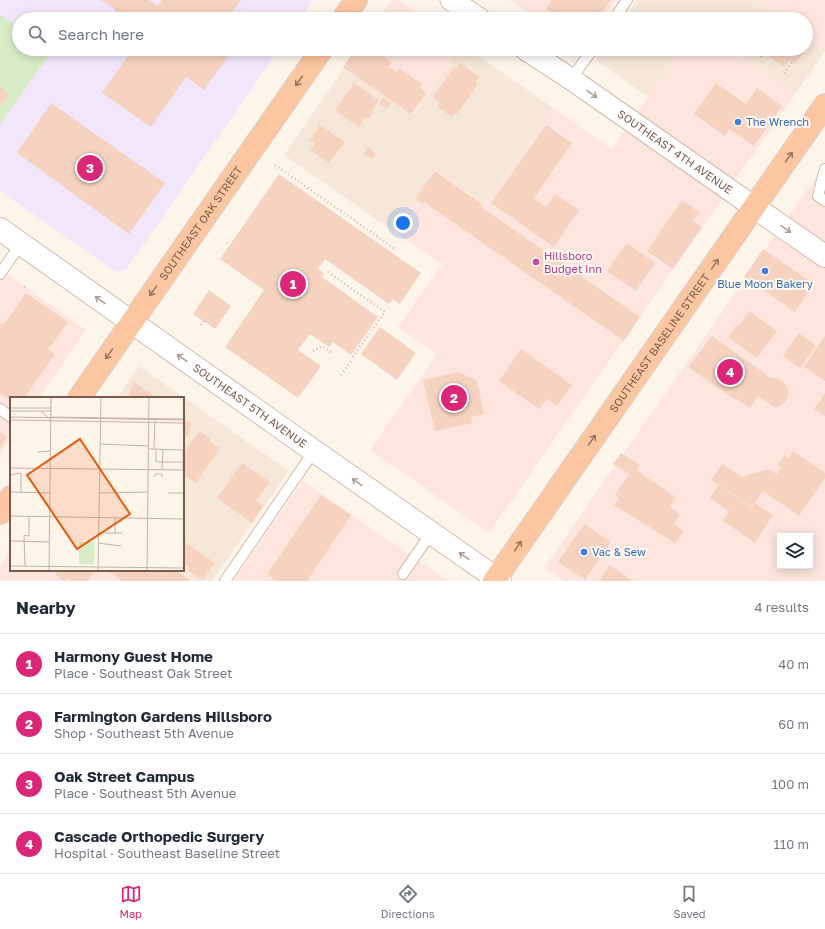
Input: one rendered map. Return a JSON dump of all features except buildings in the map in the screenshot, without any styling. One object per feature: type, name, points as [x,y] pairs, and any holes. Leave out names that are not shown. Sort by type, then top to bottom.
[{"type":"highway","points":[[347,12],[356,0]]},
{"type":"highway","name":"SOUTHEAST OAK STREET","points":[[80,397],[317,56]]},
{"type":"highway","name":"SOUTHEAST BASELINE STREET","points":[[497,580],[825,105]]},
{"type":"highway","points":[[0,513],[10,498]]},
{"type":"street","points":[[451,0],[469,12]]},
{"type":"street","name":"SOUTHEAST 4TH AVENUE","points":[[536,56],[825,256]]},
{"type":"street","name":"SOUTHEAST 5TH AVENUE","points":[[0,229],[497,580]]},
{"type":"lane","points":[[619,12],[627,0]]},
{"type":"lane","points":[[571,79],[588,56]]},
{"type":"lane","points":[[825,169],[818,196],[825,201]]},
{"type":"lane","points":[[0,274],[21,243]]},
{"type":"lane","points":[[0,409],[10,416]]},
{"type":"lane","points":[[225,581],[314,451]]},
{"type":"lane","points":[[403,574],[431,533]]},
{"type":"path","points":[[784,74],[792,62]]},
{"type":"path","points":[[275,165],[395,249]]},
{"type":"path","points":[[328,272],[385,312],[341,375]]},
{"type":"path","points":[[201,325],[204,321]]},
{"type":"path","points":[[313,351],[323,344],[332,353]]},
{"type":"shaded area","points":[[0,0],[313,0],[305,12],[12,12],[12,56],[274,56],[126,270],[116,272],[0,191]]},
{"type":"shaded area","points":[[392,0],[398,0],[415,12],[383,12]]},
{"type":"shaded area","points":[[510,0],[616,0],[607,12],[527,12]]},
{"type":"shaded area","points":[[637,0],[755,0],[772,12],[629,12]]},
{"type":"shaded area","points":[[755,0],[825,0],[825,49],[813,41],[813,12],[772,12]]},
{"type":"shaded area","points":[[813,41],[825,49],[796,93],[742,56],[813,56]]},
{"type":"shaded area","points":[[352,56],[455,56],[414,115],[345,67]]},
{"type":"shaded area","points":[[455,56],[478,56],[552,107],[484,204],[435,170],[393,231],[284,155],[345,67],[414,115]]},
{"type":"shaded area","points":[[599,56],[676,56],[648,97],[596,60]]},
{"type":"shaded area","points":[[676,56],[742,56],[796,93],[489,533],[370,450],[437,354],[398,327],[442,265],[393,231],[435,170],[484,204],[552,107],[612,149]]},
{"type":"shaded area","points":[[825,164],[825,581],[564,581],[544,568]]},
{"type":"shaded area","points":[[0,269],[86,330],[40,397],[10,397],[10,439],[0,454]]},
{"type":"shaded area","points":[[139,366],[183,397],[118,397]]},
{"type":"shaded area","points":[[184,398],[289,471],[212,581],[194,581],[179,571],[184,571]]},
{"type":"shaded area","points":[[303,481],[448,581],[233,581]]},
{"type":"shaded area","points":[[10,551],[10,571],[179,571],[194,581],[0,581],[0,566]]},
{"type":"green space","points":[[0,15],[12,23],[12,56],[48,56],[0,124]]},
{"type":"place","name":"The Wrench","points":[[738,122]]},
{"type":"place","name":"Oak Street Campus","points":[[90,168]]},
{"type":"place","name":"Hillsboro Budget Inn","points":[[536,262]]},
{"type":"place","name":"Blue Moon Bakery","points":[[765,271]]},
{"type":"place","name":"Harmony Guest Home","points":[[293,284]]},
{"type":"place","name":"Cascade Orthopedic Surgery","points":[[730,372]]},
{"type":"place","name":"Farmington Gardens Hillsboro","points":[[454,398]]},
{"type":"place","name":"Vac & Sew","points":[[584,552]]}]
